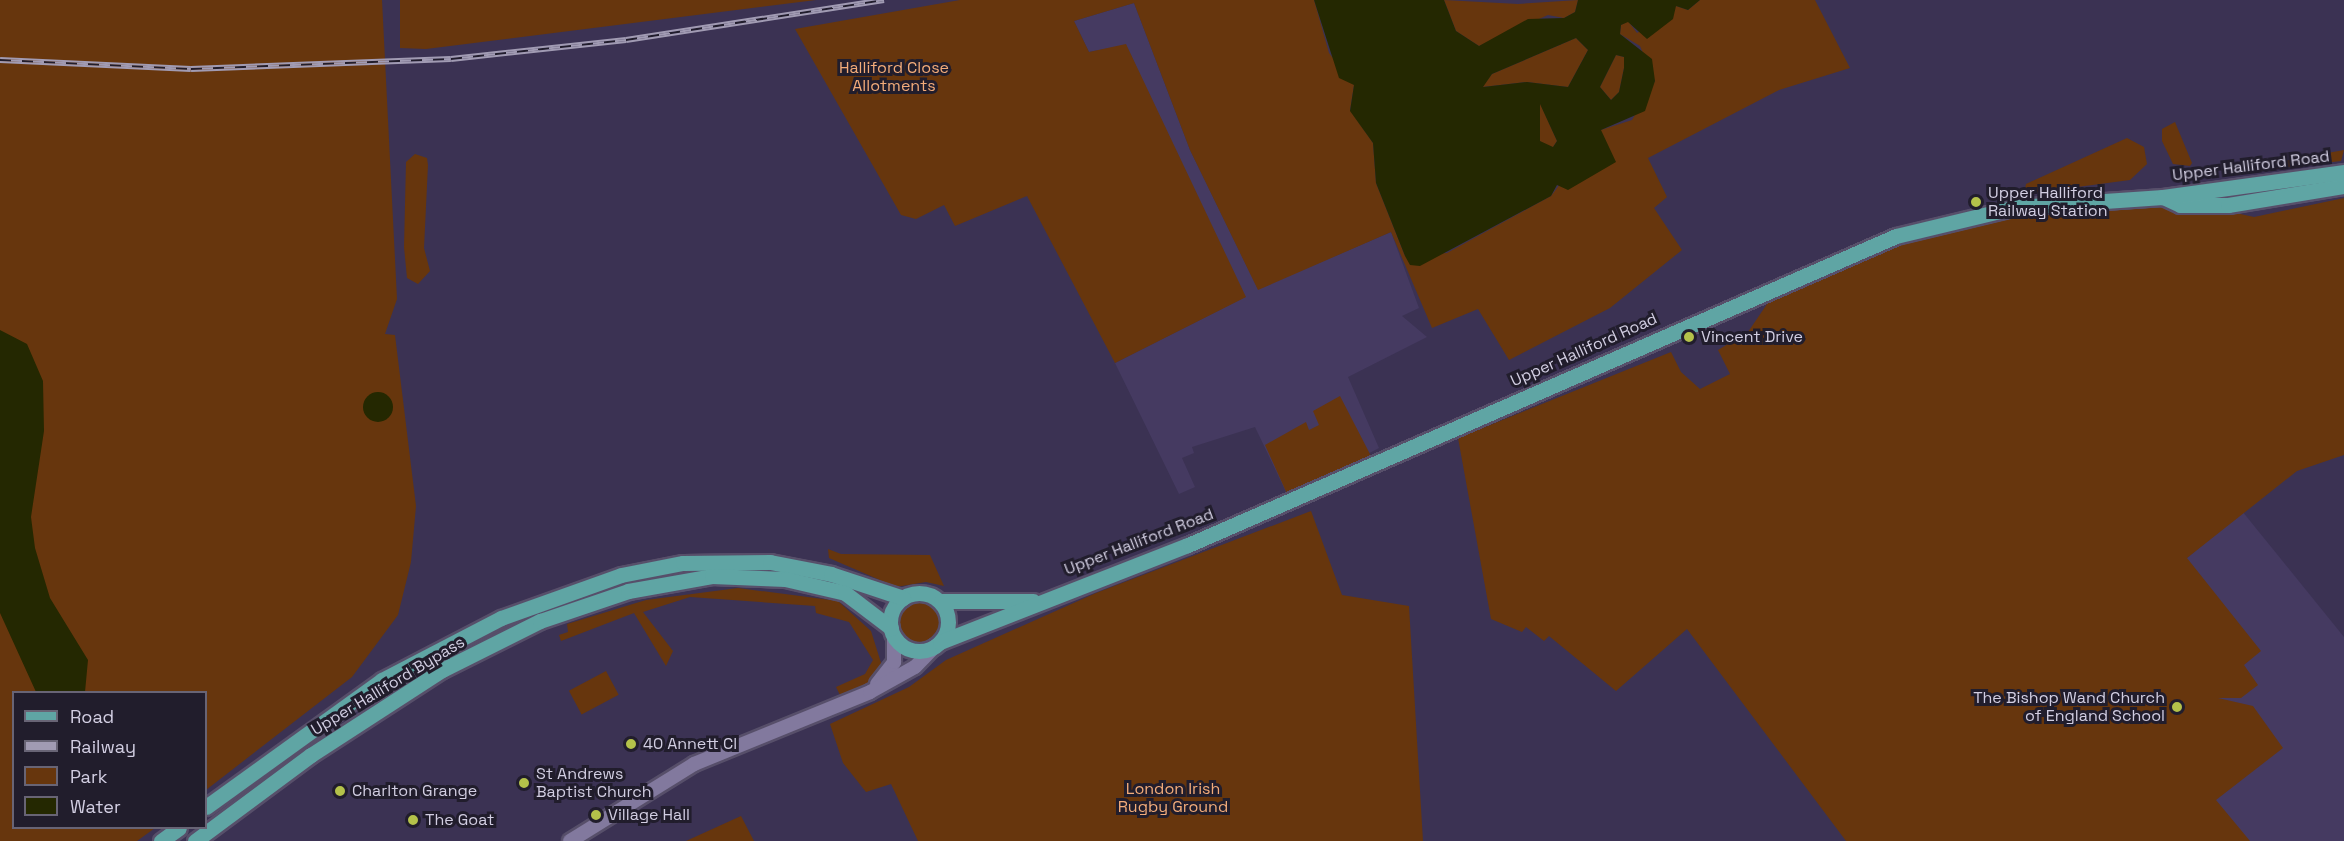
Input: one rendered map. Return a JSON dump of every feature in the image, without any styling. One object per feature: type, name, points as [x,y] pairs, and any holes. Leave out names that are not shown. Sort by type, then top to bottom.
[{"type":"main road","name":"Upper Halliford Road","points":[[937,644],[1037,602],[1188,545],[1896,236],[2009,208],[2163,196],[2344,172]]},
{"type":"main road","name":"Upper Halliford Road","points":[[2163,196],[2180,204],[2228,205],[2344,186]]},
{"type":"main road","name":"Upper Halliford Bypass","points":[[207,806],[382,680],[501,618],[621,575],[692,562],[770,562],[831,574],[903,598]]},
{"type":"main road","name":"Upper Halliford Bypass","points":[[195,841],[311,755],[442,670],[540,621],[628,591],[712,576],[785,579],[845,593],[893,632]]},
{"type":"main road","points":[[919,592],[941,601],[948,623],[937,644],[916,650],[893,632],[894,608],[903,598],[919,592]]},
{"type":"main road","name":"Upper Halliford Road","points":[[941,601],[1037,602]]},
{"type":"main road","points":[[161,841],[178,829]]},
{"type":"street","points":[[870,692],[894,662],[893,632]]},
{"type":"street","name":"Upper Halliford Road","points":[[570,841],[717,751],[870,692],[915,667],[937,644]]},
{"type":"shaded area","points":[[1134,3],[1190,150],[1258,289],[1391,232],[1419,308],[1402,316],[1427,337],[1348,377],[1379,448],[1288,496],[1255,427],[1192,447],[1194,453],[1182,458],[1195,487],[1179,494],[1115,363],[1245,297],[1126,45],[1089,52],[1074,21]]},
{"type":"shaded area","name":"The Bishop Wand Church of England School","points":[[2242,511],[2344,637],[2344,841],[1856,841]]},
{"type":"green space","points":[[0,0],[382,0],[397,299],[385,334],[395,335],[416,506],[411,562],[398,615],[352,677],[207,789],[207,691],[12,691],[12,829],[154,829],[137,841],[0,841]]},
{"type":"green space","points":[[400,0],[816,0],[426,49],[400,48]]},
{"type":"green space","name":"Halliford Close Allotments","points":[[960,0],[1314,0],[1329,53],[1354,85],[1350,110],[1373,143],[1376,183],[1405,256],[1447,253],[1551,196],[1601,130],[1632,120],[1655,81],[1640,46],[1620,34],[1621,25],[1628,21],[1637,33],[1676,6],[1688,10],[1700,0],[1815,0],[1850,68],[1779,90],[1648,158],[1667,197],[1654,208],[1682,250],[1610,308],[1509,360],[1478,309],[1432,328],[1391,232],[1258,290],[1190,150],[1134,3],[1074,21],[1089,52],[1126,44],[1246,297],[1115,363],[1027,196],[955,226],[944,205],[916,219],[901,215],[795,29]]},
{"type":"green space","points":[[1444,0],[1518,4],[1578,0],[1575,12],[1564,18],[1548,15],[1479,46],[1456,31]]},
{"type":"green space","points":[[1576,38],[1588,50],[1568,87],[1527,82],[1482,87],[1492,74]]},
{"type":"green space","points":[[1616,55],[1624,57],[1624,68],[1619,92],[1611,100],[1600,87]]},
{"type":"green space","points":[[1540,103],[1557,141],[1553,147],[1546,149],[1540,141]]},
{"type":"green space","points":[[2175,122],[2192,163],[2190,166],[2173,164],[2162,141],[2162,129]]},
{"type":"green space","points":[[2127,138],[2144,147],[2147,164],[2130,180],[2024,194],[2026,184]]},
{"type":"green space","points":[[2344,150],[2341,161],[2233,174],[2234,170]]},
{"type":"green space","points":[[415,154],[427,158],[428,165],[424,248],[430,271],[418,284],[407,278],[404,247],[406,162]]},
{"type":"green space","points":[[2163,197],[2254,217],[2344,198],[2344,455],[2297,471],[2187,558],[2261,651],[2244,665],[2258,685],[2241,698],[2218,698],[2253,706],[2283,748],[2216,800],[2250,841],[1846,841],[1687,629],[1616,691],[1549,636],[1544,641],[1526,627],[1522,632],[1491,619],[1458,438],[1671,352],[1681,372],[1700,389],[1730,374],[1718,350],[1748,332],[1780,285],[1934,224]]},
{"type":"green space","points":[[1340,396],[1371,456],[1288,496],[1265,445],[1306,422],[1309,430],[1319,425],[1313,411]]},
{"type":"green space","name":"London Irish Rugby Ground","points":[[1311,511],[1342,595],[1409,606],[1423,841],[918,841],[891,784],[866,792],[843,763],[830,724],[909,687],[946,660],[1096,593]]},
{"type":"green space","points":[[828,549],[841,554],[930,555],[944,586],[926,582],[896,587],[829,558]]},
{"type":"green space","points":[[738,588],[838,601],[871,631],[883,669],[870,683],[840,695],[836,687],[865,674],[873,660],[849,622],[816,613],[815,606],[690,597],[643,612],[673,651],[666,666],[634,613],[561,641],[559,635],[568,632],[567,624],[646,600]]},
{"type":"green space","points":[[924,599],[936,605],[941,613],[941,631],[936,639],[928,644],[914,645],[906,642],[899,635],[896,617],[899,609],[906,602]]},
{"type":"green space","points":[[606,671],[619,695],[582,715],[569,691]]},
{"type":"green space","points":[[741,816],[754,841],[686,841]]},
{"type":"water","points":[[1314,0],[1444,0],[1456,31],[1479,46],[1528,19],[1564,18],[1575,12],[1578,0],[1700,0],[1688,10],[1676,6],[1673,19],[1647,39],[1628,22],[1621,25],[1620,34],[1652,59],[1655,81],[1645,111],[1601,130],[1616,162],[1568,190],[1557,185],[1551,196],[1420,266],[1410,265],[1405,256],[1376,183],[1373,143],[1350,111],[1354,85],[1339,78]],"holes":[[[1576,38],[1588,50],[1568,87],[1527,82],[1483,87],[1492,74]],[[1616,55],[1624,57],[1619,92],[1611,100],[1600,87]],[[1540,104],[1557,141],[1553,147],[1540,141]]]},
{"type":"water","points":[[0,330],[27,344],[43,381],[44,431],[31,517],[35,548],[50,598],[88,660],[85,691],[36,691],[0,613]]},
{"type":"water","points":[[378,392],[389,396],[393,407],[389,418],[378,422],[367,418],[363,407],[367,396]]},
{"type":"railway","points":[[0,60],[191,69],[451,59],[626,40],[884,0]]},
{"type":"place","name":"Upper Halliford Railway Station","points":[[1976,202]]},
{"type":"place","name":"Vincent Drive","points":[[1689,337]]},
{"type":"place","name":"The Bishop Wand Church of England School","points":[[2177,707]]},
{"type":"place","name":"40 Annett Cl","points":[[631,744]]},
{"type":"place","name":"St Andrews Baptist Church","points":[[524,783]]},
{"type":"place","name":"Charlton Grange","points":[[340,791]]},
{"type":"place","name":"Village Hall","points":[[596,815]]},
{"type":"place","name":"The Goat","points":[[413,820]]}]
